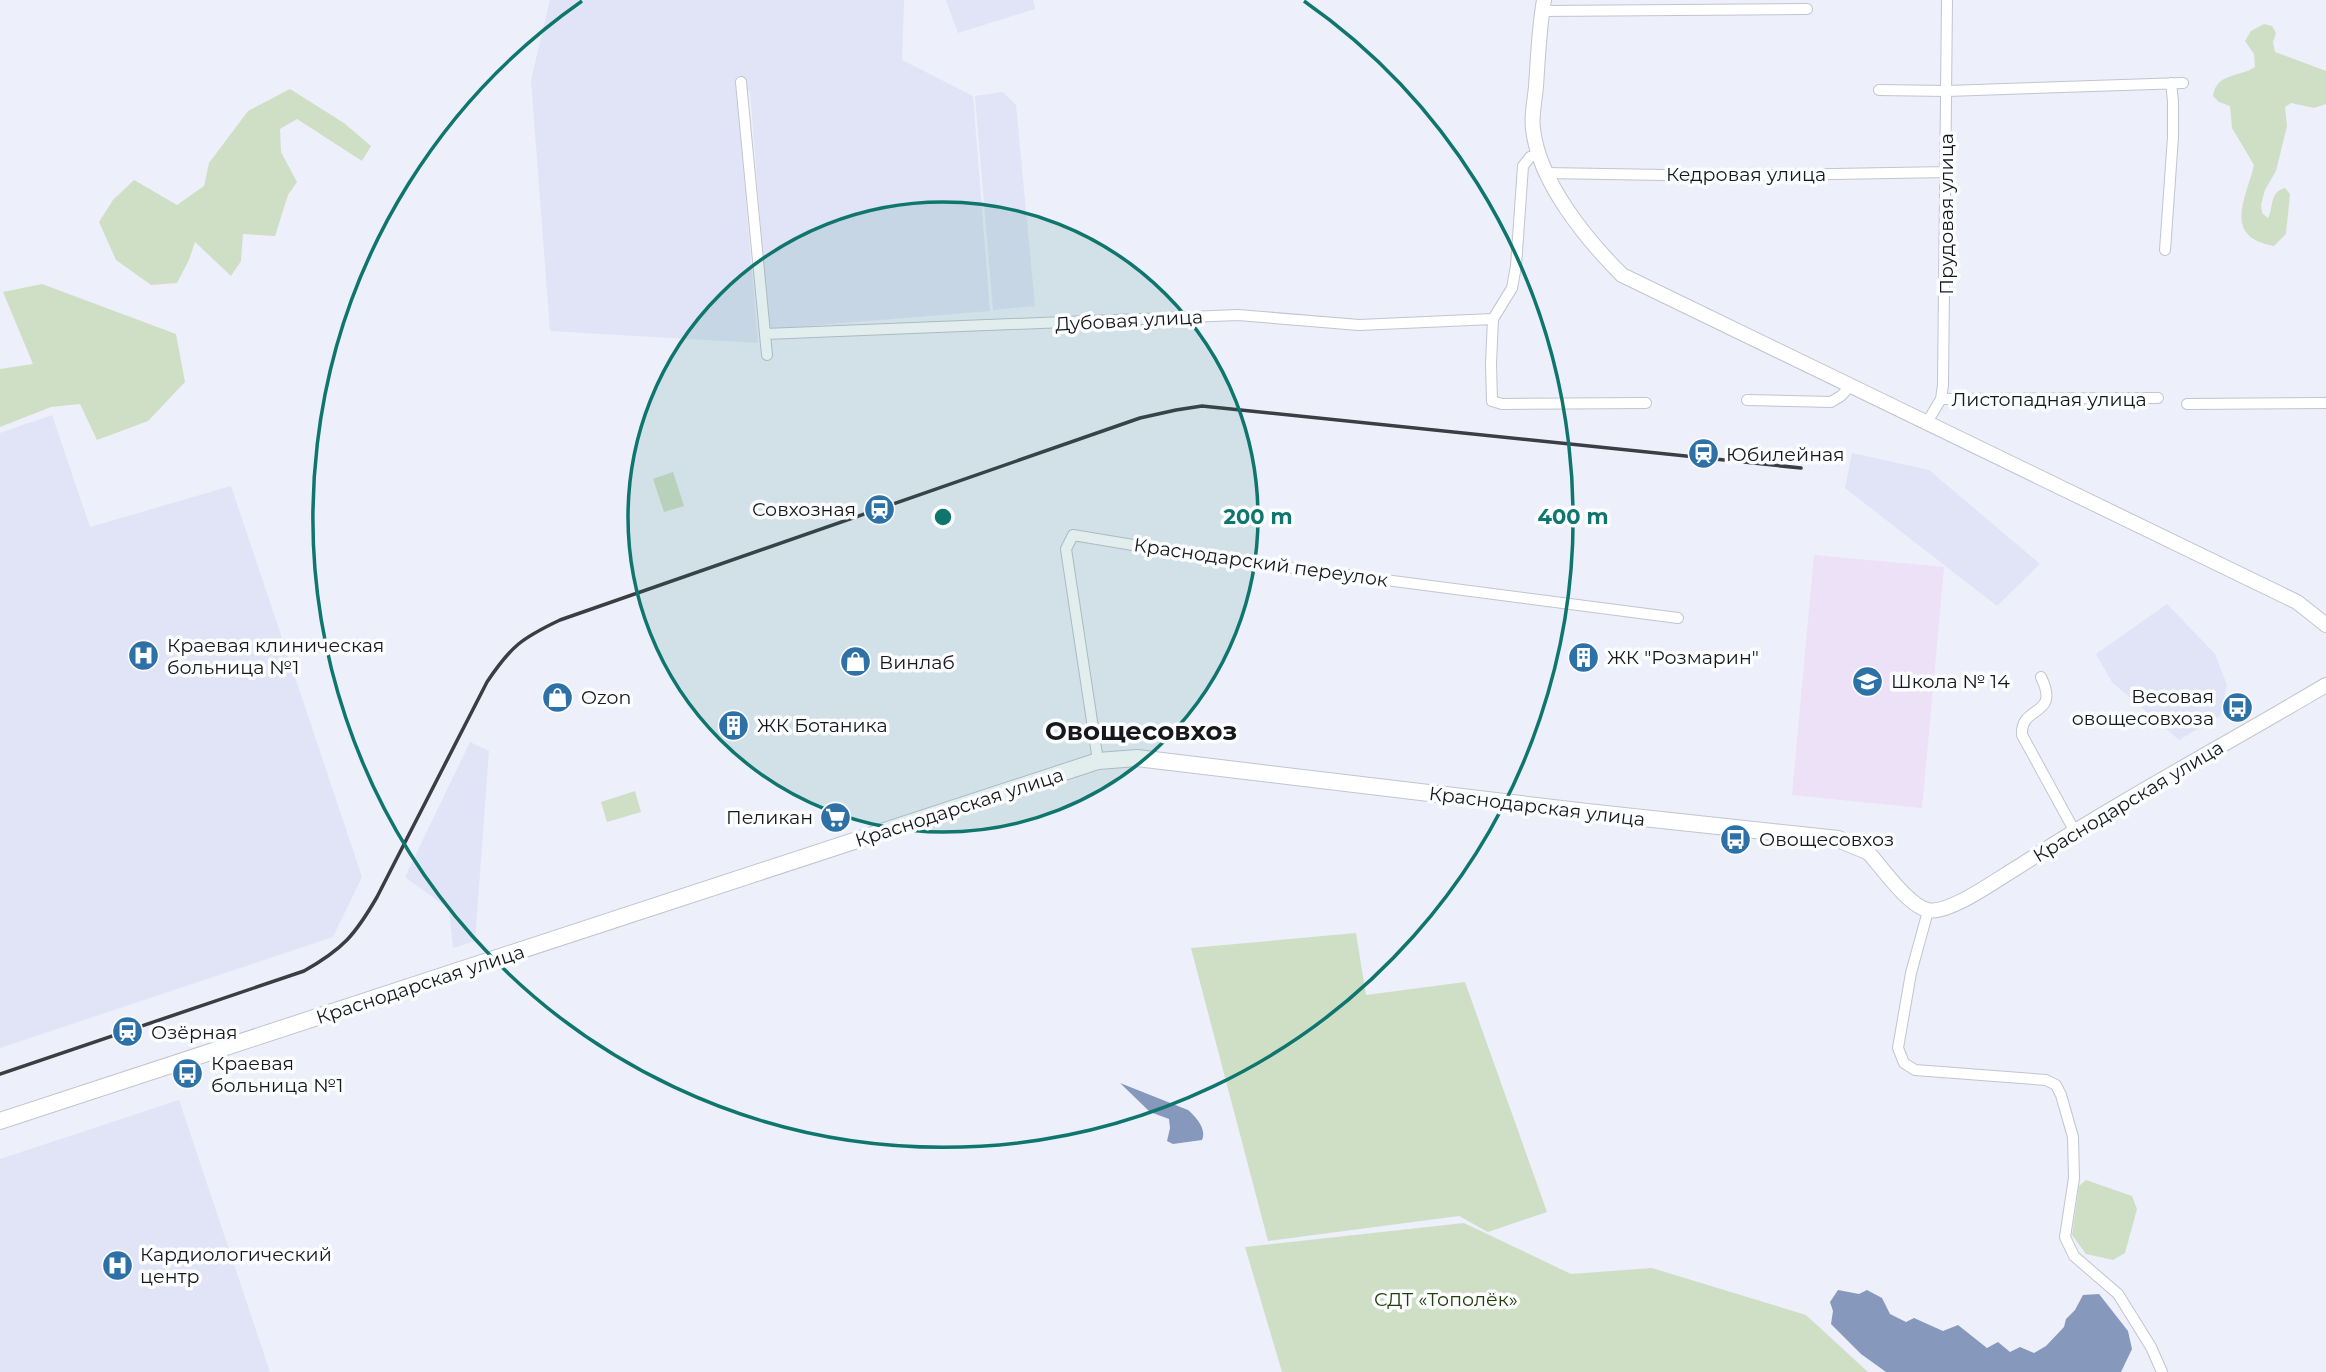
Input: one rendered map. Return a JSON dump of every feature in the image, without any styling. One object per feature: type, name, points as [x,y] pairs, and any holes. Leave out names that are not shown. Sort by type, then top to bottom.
[{"type":"main road","name":"Краснодарская улица","points":[[0,1121],[1098,761],[1137,758],[1838,839],[1867,851]]},
{"type":"street","name":"Прудовая улица","points":[[1926,424],[1941,399],[1945,323],[1947,0]]},
{"type":"street","points":[[1807,9],[1543,5],[1532,128],[1545,173],[1590,240],[1622,275],[2297,602],[2326,625]]},
{"type":"street","points":[[741,82],[767,355]]},
{"type":"street","points":[[2165,250],[2173,137],[2171,83]]},
{"type":"street","points":[[1879,90],[1947,91],[2183,83]]},
{"type":"street","points":[[1539,154],[1530,157],[1524,166],[1512,288],[1493,319],[1492,401],[1502,404],[1646,403]]},
{"type":"street","name":"Кедровая улица","points":[[1545,173],[1726,176],[1947,172]]},
{"type":"street","name":"Дубовая улица","points":[[765,334],[1238,315],[1359,326],[1493,319]]},
{"type":"street","points":[[1747,400],[1831,402],[1850,386]]},
{"type":"street","name":"Листопадная улица","points":[[1941,399],[2158,398]]},
{"type":"street","points":[[2187,404],[2326,403]]},
{"type":"street","name":"Краснодарский переулок","points":[[1098,761],[1066,549],[1073,535],[1193,555],[1678,618]]},
{"type":"street","points":[[2041,677],[2048,696],[2047,701],[2024,721],[2022,735],[2074,830]]},
{"type":"street","name":"Краснодарская улица","points":[[1867,851],[1911,902],[1928,911],[1945,907],[1976,894],[2074,830],[2326,685]]},
{"type":"street","points":[[1928,911],[1911,973],[1898,1048],[1904,1063],[1915,1070],[2046,1080],[2056,1085],[2062,1095],[2073,1137],[2074,1178],[2065,1237],[2074,1256],[2118,1294],[2151,1347],[2162,1372]]},
{"type":"shaded area","points":[[550,0],[904,0],[902,60],[973,96],[990,311],[769,329],[750,91],[737,94],[758,343],[550,331],[531,80]]},
{"type":"shaded area","points":[[946,0],[1033,0],[1035,9],[958,33]]},
{"type":"shaded area","points":[[1003,92],[1016,105],[1035,306],[993,310],[975,96]]},
{"type":"shaded area","name":"Краевая клиническая больница №1","points":[[52,415],[90,527],[231,486],[362,877],[333,937],[0,1048],[0,433]]},
{"type":"shaded area","points":[[1852,453],[1929,470],[2040,564],[1997,606],[1845,488]]},
{"type":"shaded area","name":"Школа № 14","points":[[1814,555],[1944,567],[1922,808],[1792,795]]},
{"type":"shaded area","points":[[2167,604],[2215,654],[2227,685],[2220,716],[2179,740],[2112,682],[2096,654]]},
{"type":"shaded area","points":[[470,742],[489,751],[475,941],[453,948],[449,909],[405,877]]},
{"type":"shaded area","name":"Кардиологический центр","points":[[179,1100],[270,1372],[0,1372],[0,1159]]},
{"type":"green space","points":[[2264,24],[2272,26],[2276,33],[2273,42],[2275,52],[2326,71],[2326,104],[2314,108],[2291,103],[2285,107],[2287,126],[2276,171],[2265,190],[2261,205],[2262,213],[2268,218],[2276,193],[2285,188],[2290,194],[2286,234],[2274,246],[2258,241],[2248,234],[2243,225],[2243,202],[2254,165],[2232,128],[2230,106],[2219,102],[2213,96],[2215,89],[2224,79],[2255,67],[2254,54],[2245,41],[2251,31]]},
{"type":"green space","points":[[290,89],[344,123],[371,146],[362,161],[297,119],[280,129],[281,152],[297,182],[288,195],[275,236],[243,234],[241,261],[231,276],[195,242],[177,283],[151,285],[116,260],[99,222],[113,200],[134,180],[177,205],[204,186],[209,163],[248,111]]},
{"type":"green space","points":[[42,284],[176,334],[185,382],[148,421],[97,440],[80,404],[51,407],[0,427],[0,369],[33,364],[3,292]]},
{"type":"green space","points":[[673,472],[684,506],[664,512],[653,479]]},
{"type":"green space","points":[[635,791],[641,812],[607,822],[601,802]]},
{"type":"green space","points":[[1356,933],[1366,995],[1465,982],[1547,1212],[1488,1232],[1459,1216],[1268,1241],[1191,948]]},
{"type":"green space","points":[[2086,1180],[2132,1196],[2137,1209],[2125,1253],[2113,1260],[2086,1254],[2072,1235],[2079,1186]]},
{"type":"green space","name":"СДТ «Тополёк»","points":[[1464,1223],[1571,1274],[1652,1268],[1806,1315],[1868,1372],[1282,1372],[1245,1247]]},
{"type":"water","points":[[1120,1083],[1188,1110],[1202,1128],[1202,1140],[1173,1144],[1167,1141],[1169,1119],[1150,1112]]},
{"type":"water","points":[[1838,1290],[1859,1294],[1867,1290],[1882,1298],[1890,1314],[1906,1322],[1914,1318],[1943,1331],[1958,1325],[1987,1348],[1998,1342],[2010,1352],[2020,1347],[2034,1353],[2046,1346],[2064,1327],[2066,1319],[2075,1310],[2083,1295],[2099,1294],[2128,1331],[2132,1349],[2121,1372],[1886,1372],[1861,1354],[1831,1324],[1833,1311],[1830,1302]]},
{"type":"railway","points":[[0,1074],[304,971],[329,956],[355,931],[377,897],[487,682],[511,651],[536,632],[560,620],[1140,418],[1202,406],[1801,468]]},
{"type":"place","name":"Юбилейная","points":[[1703,454]]},
{"type":"place","name":"Совхозная","points":[[879,509]]},
{"type":"place","name":"Краевая клиническая больница №1","points":[[144,656]]},
{"type":"place","name":"ЖК \"Розмарин\"","points":[[1584,657]]},
{"type":"place","name":"Винлаб","points":[[856,662]]},
{"type":"place","name":"Школа № 14","points":[[1868,681]]},
{"type":"place","name":"Ozon","points":[[558,697]]},
{"type":"place","name":"Весовая овощесовхоза","points":[[2237,707]]},
{"type":"place","name":"ЖК Ботаника","points":[[734,725]]},
{"type":"place","name":"Пеликан","points":[[836,817]]},
{"type":"place","name":"Овощесовхоз","points":[[1736,839]]},
{"type":"place","name":"Озёрная","points":[[128,1032]]},
{"type":"place","name":"Краевая больница №1","points":[[188,1074]]},
{"type":"place","name":"Кардиологический центр","points":[[117,1265]]},
{"type":"district","name":"Овощесовхоз","points":[[1141,731]]}]
